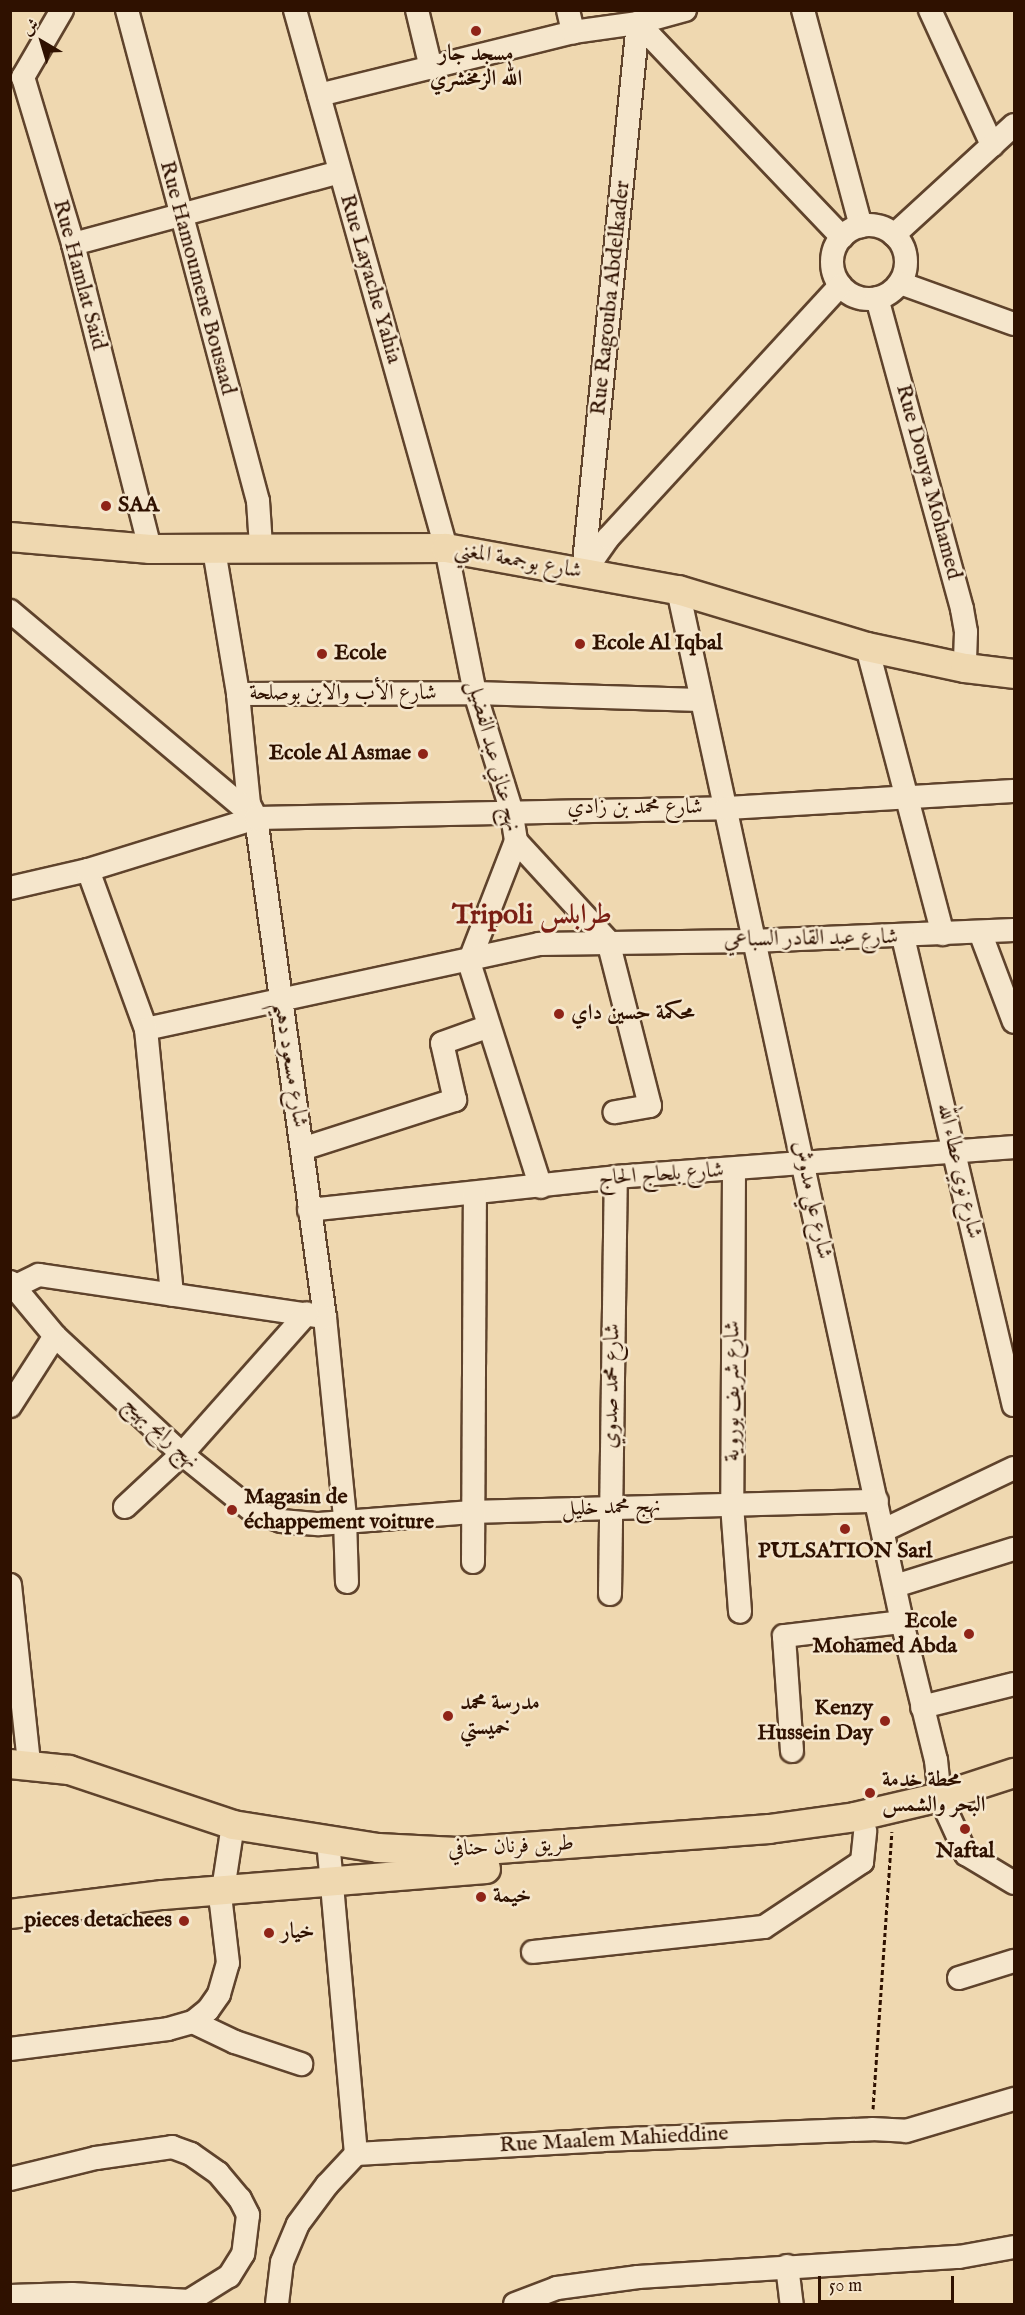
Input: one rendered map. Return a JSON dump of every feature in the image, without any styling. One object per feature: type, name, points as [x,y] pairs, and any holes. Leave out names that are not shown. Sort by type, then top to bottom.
[{"type":"main road","name":"شارع بوجمعة المغني","points":[[10,537],[150,549],[214,550],[261,546],[446,548],[678,590],[867,646],[965,668],[1014,674]]},
{"type":"main road","name":"طريق فرنان حنافي","points":[[20,1764],[69,1770],[233,1825],[378,1848],[457,1852],[509,1850],[769,1829],[942,1804],[1014,1791]]},
{"type":"main road","name":"طريق فرنان حنافي","points":[[10,1914],[331,1880],[779,1844],[865,1831],[893,1824],[1014,1773]]},
{"type":"street","name":"Rue Hamlat Saïd","points":[[62,10],[22,77],[73,244],[150,549]]},
{"type":"street","name":"Rue Hamoumene Bousaad","points":[[127,10],[258,501],[261,546]]},
{"type":"street","name":"Rue Layache Yahia","points":[[295,10],[446,548]]},
{"type":"street","points":[[417,10],[431,68]]},
{"type":"street","points":[[319,95],[431,68],[571,21],[638,23],[685,10]]},
{"type":"street","points":[[638,23],[852,231],[885,228],[894,235],[906,259],[900,283],[877,298],[859,298],[840,286],[831,264],[852,231],[803,10]]},
{"type":"street","points":[[930,10],[996,151]]},
{"type":"street","name":"Rue Ragouba Abdelkader","points":[[583,573],[638,23]]},
{"type":"street","points":[[894,235],[996,151],[1014,125]]},
{"type":"street","points":[[73,244],[181,217],[339,172]]},
{"type":"street","points":[[900,283],[1014,324]]},
{"type":"street","points":[[583,573],[608,538],[840,286]]},
{"type":"street","name":"Rue Douya Mohamed","points":[[877,298],[962,609],[966,632],[965,668]]},
{"type":"street","name":"نهج عناني عبد الفضيل","points":[[446,548],[475,693],[511,809],[516,841],[469,962]]},
{"type":"street","name":"شارع مسعود دهيم","points":[[214,550],[238,694],[249,804],[256,818],[302,1149],[309,1210],[316,1315],[345,1519],[347,1582]]},
{"type":"street","name":"شارع علي مدوش","points":[[678,590],[753,941],[805,1165],[942,1804],[966,1854],[1004,1868],[1014,1883]]},
{"type":"street","points":[[10,611],[256,818]]},
{"type":"street","points":[[867,646],[943,934]]},
{"type":"street","name":"شارع الأب والابن بوصلحة","points":[[238,694],[475,693],[700,699]]},
{"type":"street","name":"شارع محمد بن زادي","points":[[10,888],[88,870],[256,818],[511,809],[726,807],[1014,791]]},
{"type":"street","points":[[516,841],[608,941],[650,1106],[615,1112]]},
{"type":"street","points":[[88,870],[146,1029],[172,1295]]},
{"type":"street","name":"شارع عبد القادر السباعي","points":[[146,1029],[469,962],[539,944],[903,937],[1014,930]]},
{"type":"street","points":[[980,932],[1014,1022]]},
{"type":"street","name":"شارع نوي عطاء الله","points":[[903,937],[1014,1405]]},
{"type":"street","points":[[469,962],[486,1027],[541,1186]]},
{"type":"street","points":[[302,1149],[455,1100],[442,1043],[486,1027]]},
{"type":"street","name":"شارع بلحاج الحاج","points":[[309,1210],[616,1177],[805,1165],[954,1149],[1014,1147]]},
{"type":"street","name":"شارع شريف بوروية","points":[[734,1170],[732,1505],[740,1612]]},
{"type":"street","name":"شارع محمد صدوي","points":[[610,1594],[616,1177]]},
{"type":"street","points":[[473,1562],[475,1193]]},
{"type":"street","points":[[11,1286],[39,1275],[316,1315]]},
{"type":"street","name":"نهج رابح بهيج","points":[[11,1286],[56,1336],[182,1455],[254,1512],[303,1524],[345,1519]]},
{"type":"street","points":[[125,1508],[182,1455],[316,1315]]},
{"type":"street","points":[[10,1406],[56,1336]]},
{"type":"street","points":[[884,1530],[1014,1468]]},
{"type":"street","name":"نهج محمد خليل","points":[[345,1519],[472,1512],[877,1501]]},
{"type":"street","points":[[895,1586],[1014,1549]]},
{"type":"street","points":[[10,1585],[20,1764]]},
{"type":"street","points":[[792,1751],[784,1636],[902,1622]]},
{"type":"street","points":[[922,1707],[1014,1684]]},
{"type":"street","points":[[10,2049],[193,2022],[208,2010],[226,1978],[222,1890],[233,1825]]},
{"type":"street","points":[[533,1952],[764,1927],[862,1862],[865,1831]]},
{"type":"street","points":[[277,2304],[282,2262],[298,2224],[327,2185],[356,2154],[328,1839]]},
{"type":"street","points":[[959,1978],[1014,1961]]},
{"type":"street","points":[[193,2022],[235,2042],[301,2064]]},
{"type":"street","name":"Rue Maalem Mahieddine","points":[[356,2154],[921,2128],[1014,2099]]},
{"type":"street","points":[[10,2179],[96,2158],[172,2146],[191,2154],[218,2173],[240,2199],[248,2216],[243,2254],[229,2276],[189,2301],[72,2294],[10,2296]]},
{"type":"street","points":[[515,2304],[556,2288],[638,2277],[959,2257],[1014,2247]]},
{"type":"street","points":[[787,2266],[792,2304]]},
{"type":"path","points":[[872,2129],[893,1824]]},
{"type":"place","name":"مسجد جار الله الزمخشري","points":[[476,31]]},
{"type":"place","name":"SAA","points":[[106,506]]},
{"type":"place","name":"Ecole Al Iqbal","points":[[580,644]]},
{"type":"place","name":"Ecole","points":[[322,654]]},
{"type":"place","name":"Ecole Al Asmae","points":[[423,754]]},
{"type":"place","name":"محكمة حسين داي","points":[[559,1014]]},
{"type":"place","name":"Magasin de échappement voiture","points":[[232,1510]]},
{"type":"place","name":"PULSATION Sarl","points":[[845,1529]]},
{"type":"place","name":"Ecole Mohamed Abda","points":[[969,1634]]},
{"type":"place","name":"مدرسة محمد خميستي","points":[[448,1716]]},
{"type":"place","name":"Kenzy Hussein Day","points":[[885,1721]]},
{"type":"place","name":"محطة خدمة البحر والشمس","points":[[870,1793]]},
{"type":"place","name":"Naftal","points":[[965,1829]]},
{"type":"place","name":"خيمة","points":[[481,1897]]},
{"type":"place","name":"pieces detachees","points":[[184,1921]]},
{"type":"place","name":"خيار","points":[[269,1933]]},
{"type":"district","name":"Tripoli طرابلس","points":[[532,916]]}]
